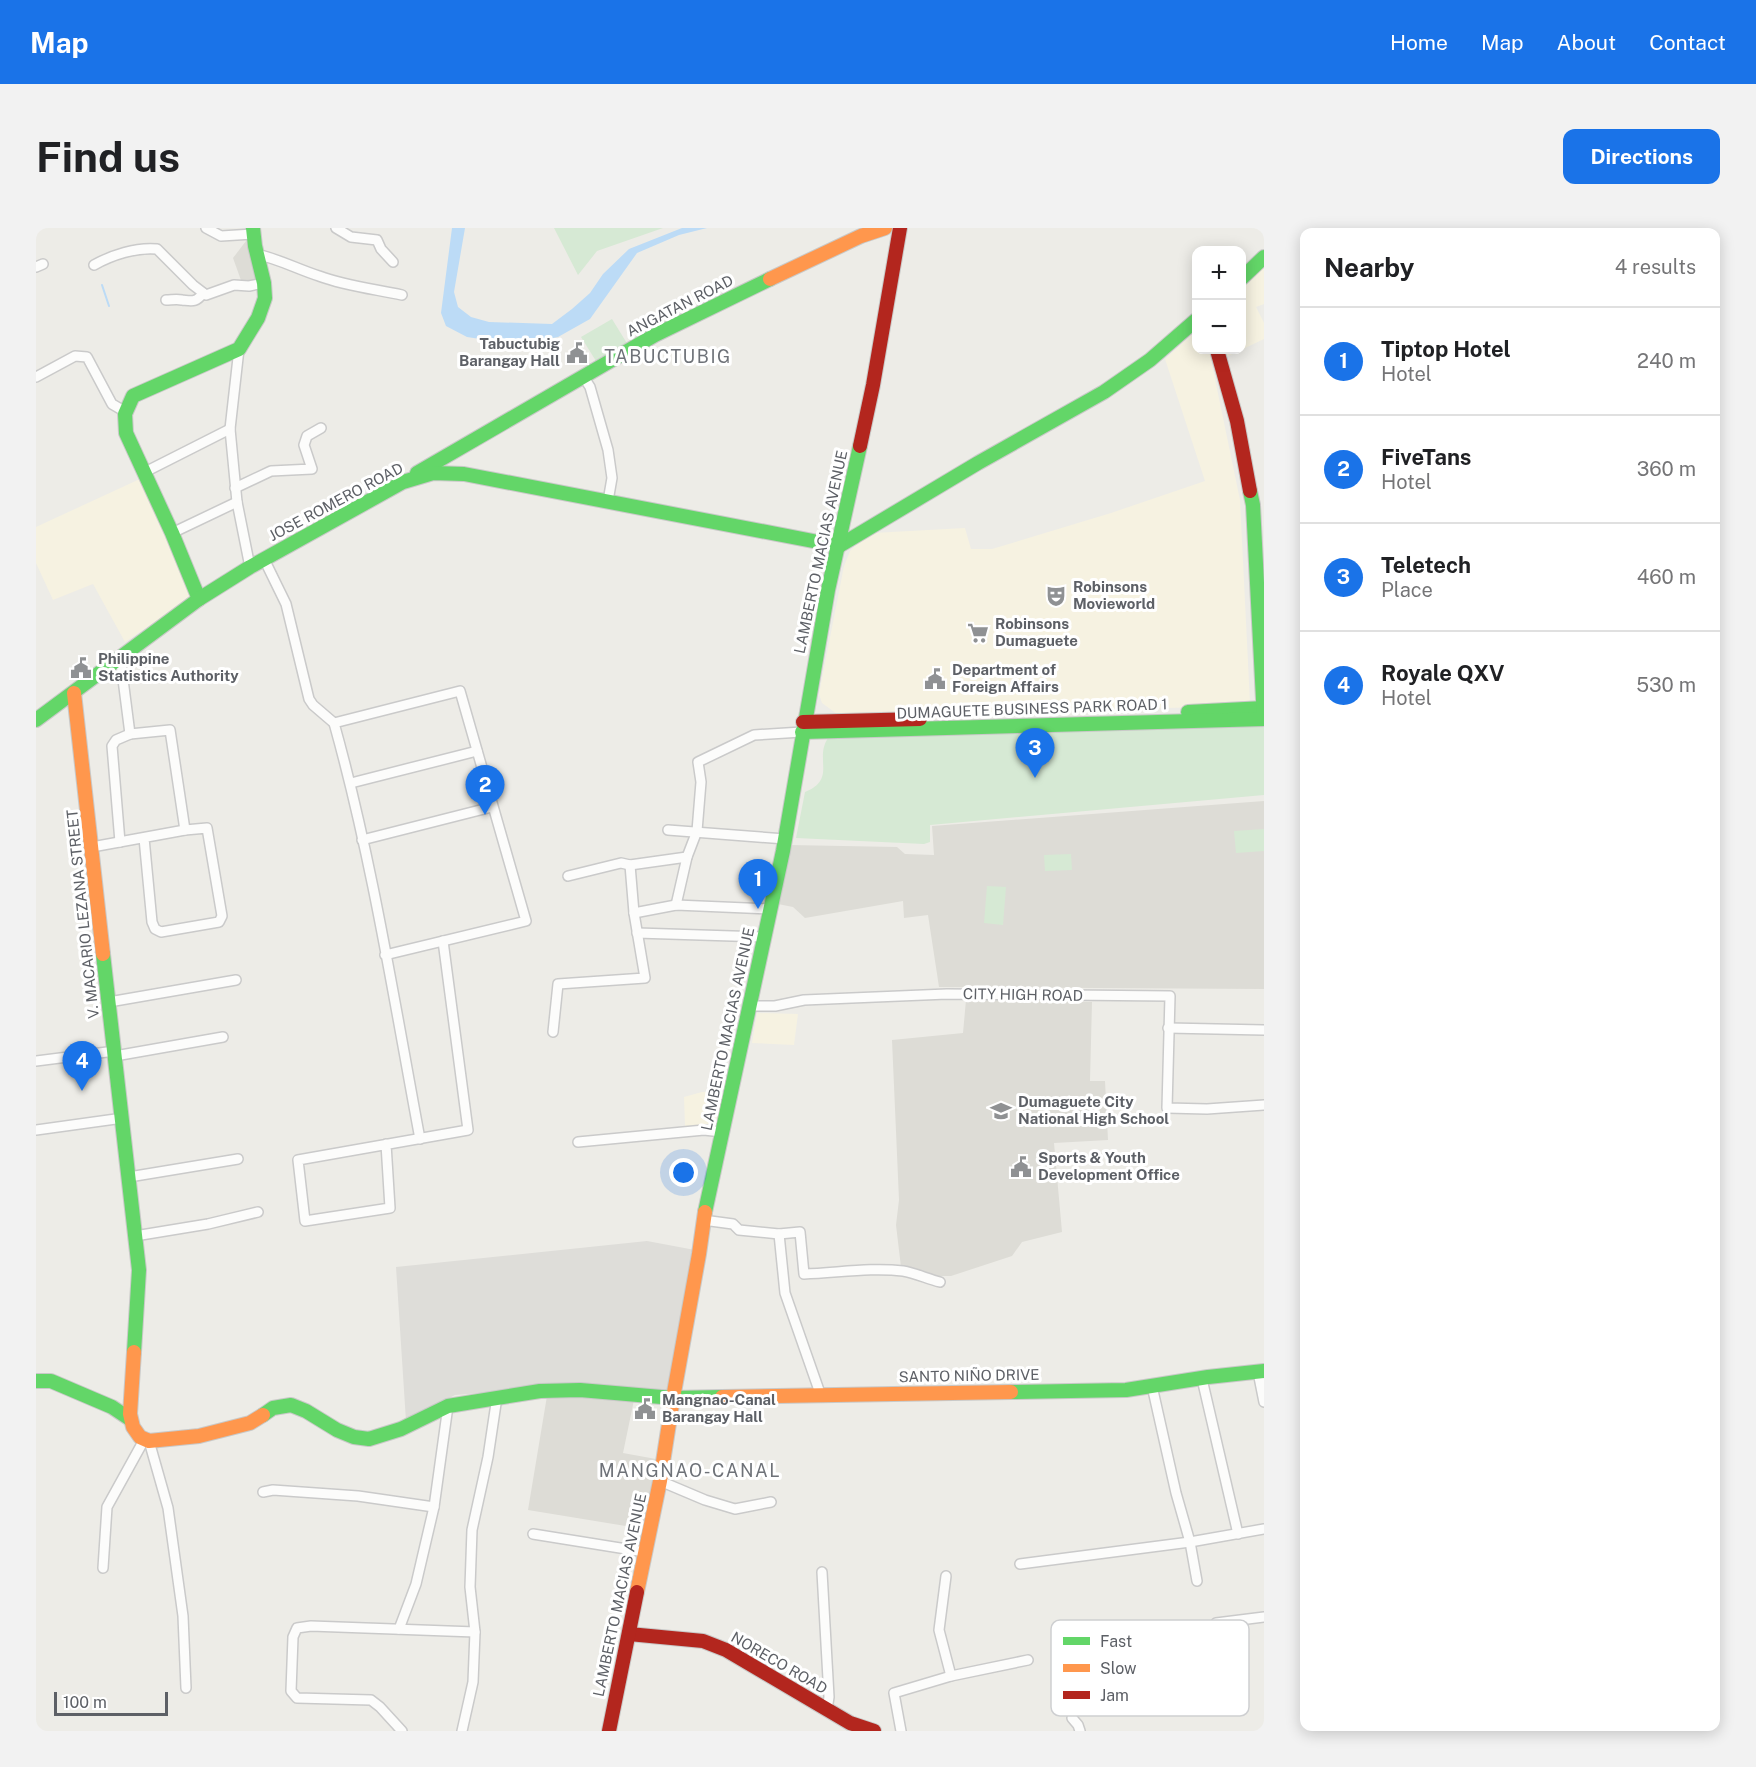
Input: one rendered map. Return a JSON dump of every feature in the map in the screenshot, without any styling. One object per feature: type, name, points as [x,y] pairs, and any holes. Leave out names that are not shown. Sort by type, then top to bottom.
[{"type":"street","points":[[206,228],[221,236],[253,231],[266,297],[249,335],[239,349],[230,429],[237,502],[250,567]]},
{"type":"street","points":[[336,228],[351,237],[377,240],[381,249],[393,262]]},
{"type":"street","name":"ANGATAN ROAD","points":[[403,482],[655,335],[861,236],[885,228]]},
{"type":"street","name":"LAMBERTO MACIAS AVENUE","points":[[609,1731],[660,1481],[703,1220],[785,839],[802,727],[828,590],[873,385],[900,228]]},
{"type":"street","points":[[94,265],[110,256],[149,248],[157,249],[206,295],[234,285],[249,286],[264,283]]},
{"type":"street","points":[[256,254],[357,287],[402,294]]},
{"type":"street","points":[[1246,274],[1264,257]]},
{"type":"street","points":[[166,300],[191,302],[196,301],[203,293]]},
{"type":"street","points":[[839,546],[959,474],[1104,392],[1149,360],[1192,324]]},
{"type":"street","points":[[199,599],[172,533],[126,433],[124,411],[133,396],[239,349]]},
{"type":"street","points":[[1218,354],[1237,421],[1250,488],[1264,719]]},
{"type":"street","points":[[36,377],[75,356],[87,357],[112,404],[124,411]]},
{"type":"street","points":[[583,376],[590,387],[608,450],[612,478],[608,501]]},
{"type":"street","points":[[236,488],[271,471],[312,470],[304,445],[307,436],[321,428]]},
{"type":"street","points":[[145,472],[230,429]]},
{"type":"street","name":"JOSE ROMERO ROAD","points":[[36,720],[199,599],[250,567],[403,482],[433,473],[464,474],[839,546]]},
{"type":"street","points":[[172,533],[237,502]]},
{"type":"street","points":[[264,559],[286,604],[309,699],[334,723],[351,783],[420,1138]]},
{"type":"street","points":[[120,656],[130,734]]},
{"type":"street","points":[[334,723],[460,691],[526,921],[386,955]]},
{"type":"street","name":"V. MACARIO LEZANA STREET","points":[[74,693],[140,1270],[130,1419]]},
{"type":"street","name":"DUMAGUETE BUSINESS PARK ROAD 1","points":[[1131,718],[1264,708]]},
{"type":"street","name":"DUMAGUETE BUSINESS PARK ROAD 1","points":[[802,727],[1131,718],[1264,719]]},
{"type":"street","points":[[676,905],[687,856],[697,831],[701,782],[698,762],[754,735],[802,727]]},
{"type":"street","points":[[120,842],[112,746],[116,740],[130,734],[170,730],[185,830]]},
{"type":"street","points":[[351,783],[477,751]]},
{"type":"street","points":[[362,840],[492,807]]},
{"type":"street","points":[[92,847],[185,830],[207,828],[222,916],[219,922],[161,932],[154,929],[144,838]]},
{"type":"street","points":[[668,830],[785,839]]},
{"type":"street","points":[[568,876],[621,863],[630,865],[687,856]]},
{"type":"street","points":[[553,1032],[558,984],[645,978],[634,913],[630,865]]},
{"type":"street","points":[[634,913],[676,905],[771,909]]},
{"type":"street","points":[[637,933],[764,937]]},
{"type":"street","points":[[386,1144],[390,1209],[305,1221],[298,1160],[386,1144],[420,1138],[468,1130],[443,941]]},
{"type":"street","points":[[109,1002],[236,980]]},
{"type":"street","name":"CITY HIGH ROAD","points":[[750,1005],[776,1006],[804,1000],[947,994],[1170,996],[1168,1028]]},
{"type":"street","points":[[1264,1030],[1168,1028],[1167,1108],[1207,1109],[1264,1105]]},
{"type":"street","points":[[36,1061],[115,1053],[223,1036]]},
{"type":"street","points":[[36,1130],[123,1118]]},
{"type":"street","points":[[578,1142],[704,1130],[722,1131]]},
{"type":"street","points":[[129,1177],[238,1160]]},
{"type":"street","points":[[135,1236],[208,1224],[258,1212]]},
{"type":"street","points":[[703,1220],[733,1224],[739,1230],[779,1234],[800,1232],[804,1274],[869,1269],[905,1271],[940,1282]]},
{"type":"street","points":[[779,1234],[785,1293],[821,1396]]},
{"type":"street","points":[[1261,1371],[1264,1402]]},
{"type":"street","name":"SANTO NIÑO DRIVE","points":[[146,1440],[199,1436],[241,1426],[273,1408],[285,1405],[306,1411],[346,1434],[369,1439],[401,1429],[448,1406],[540,1391],[580,1389],[673,1398],[1126,1390],[1261,1371]]},
{"type":"street","points":[[1202,1379],[1238,1534]]},
{"type":"street","points":[[36,1381],[51,1381],[100,1401],[130,1419],[136,1432],[146,1440],[168,1508],[183,1617],[186,1688]]},
{"type":"street","points":[[1152,1386],[1176,1493],[1190,1542],[1197,1581]]},
{"type":"street","points":[[462,1731],[473,1682],[475,1632],[470,1587],[472,1530],[489,1457],[497,1397]]},
{"type":"street","points":[[399,1629],[416,1584],[434,1507],[448,1406]]},
{"type":"street","points":[[104,1568],[107,1507],[146,1440]]},
{"type":"street","points":[[660,1481],[705,1500],[735,1509],[771,1502]]},
{"type":"street","points":[[263,1492],[267,1490],[358,1496],[434,1507]]},
{"type":"street","points":[[1020,1564],[1190,1542],[1264,1529]]},
{"type":"street","points":[[533,1534],[645,1552]]},
{"type":"street","points":[[822,1572],[827,1710]]},
{"type":"street","points":[[946,1576],[939,1630],[951,1676]]},
{"type":"street","points":[[1240,1620],[1264,1617]]},
{"type":"street","points":[[402,1731],[371,1700],[297,1698],[291,1691],[292,1637],[297,1628],[311,1626],[475,1632]]},
{"type":"street","name":"NORECO ROAD","points":[[628,1634],[704,1641],[726,1650],[850,1723],[874,1731]]},
{"type":"street","points":[[901,1731],[894,1693],[951,1676],[1028,1660]]},
{"type":"street","points":[[1072,1718],[1080,1731]]},
{"type":"shaded area","points":[[246,241],[257,281],[242,283],[233,258]]},
{"type":"shaded area","points":[[1264,263],[1264,304],[1256,307],[1264,323],[1264,339],[1246,347],[1246,281]]},
{"type":"shaded area","points":[[1192,335],[1192,354],[1210,354],[1240,500],[1250,703],[1245,706],[846,716],[837,714],[822,703],[819,694],[844,566],[850,551],[873,533],[965,528],[971,549],[992,549],[1111,513],[1205,481],[1165,359]]},
{"type":"shaded area","points":[[142,478],[195,595],[125,642],[93,584],[53,600],[36,563],[36,527]]},
{"type":"shaded area","points":[[1264,801],[1264,989],[939,987],[928,915],[904,918],[903,901],[805,918],[793,907],[778,904],[789,845],[897,847],[905,854],[934,855],[932,826]]},
{"type":"shaded area","name":"Dumaguete City National High School","points":[[966,1000],[1092,1002],[1090,1081],[1105,1081],[1108,1140],[1054,1143],[1062,1232],[1022,1242],[1012,1256],[951,1276],[928,1276],[901,1267],[896,1225],[899,1200],[892,1040],[963,1033]]},
{"type":"shaded area","points":[[757,1013],[798,1014],[794,1045],[752,1043]]},
{"type":"shaded area","points":[[702,1092],[727,1092],[722,1125],[685,1126],[684,1097]]},
{"type":"shaded area","points":[[647,1241],[695,1250],[669,1393],[571,1386],[455,1395],[406,1421],[396,1267]]},
{"type":"shaded area","points":[[547,1396],[634,1400],[623,1453],[656,1459],[644,1529],[528,1510]]},
{"type":"green space","points":[[554,228],[663,228],[597,251],[578,275]]},
{"type":"green space","points":[[612,319],[628,345],[596,361],[581,337]]},
{"type":"green space","points":[[1264,723],[1264,795],[930,825],[930,842],[924,844],[796,838],[805,792],[815,787],[823,775],[823,753],[828,738]]},
{"type":"green space","points":[[1264,829],[1264,851],[1236,853],[1234,831]]},
{"type":"green space","points":[[1071,854],[1072,870],[1045,871],[1044,855]]},
{"type":"green space","points":[[987,886],[1006,887],[1003,925],[984,923]]},
{"type":"water","points":[[452,228],[465,228],[454,292],[458,307],[471,317],[489,322],[552,324],[590,293],[603,274],[629,249],[682,228],[707,228],[679,235],[637,253],[590,319],[558,337],[519,345],[467,337],[446,326],[441,313]]},
{"type":"waterway","points":[[102,285],[109,306]]},
{"type":"traffic: fast","points":[[199,599],[172,533],[126,433],[125,414],[133,396],[239,349],[258,318],[265,298],[253,228]]},
{"type":"traffic: fast","points":[[1246,274],[1264,257]]},
{"type":"traffic: fast","points":[[417,473],[655,335],[770,279]]},
{"type":"traffic: fast","points":[[839,546],[978,463],[1104,392],[1150,360],[1192,323]]},
{"type":"traffic: fast","points":[[705,1212],[783,851],[828,590],[860,446]]},
{"type":"traffic: fast","points":[[36,720],[199,599],[250,567],[403,482],[433,473],[464,474],[839,546]]},
{"type":"traffic: fast","points":[[802,732],[1264,719],[1253,505],[1250,491]]},
{"type":"traffic: fast","points":[[1188,712],[1264,708]]},
{"type":"traffic: fast","points":[[103,954],[139,1270],[134,1352]]},
{"type":"traffic: fast","points":[[1011,1392],[1126,1390],[1264,1371]]},
{"type":"traffic: fast","points":[[36,1381],[51,1381],[112,1407],[130,1419]]},
{"type":"traffic: fast","points":[[263,1415],[273,1408],[291,1405],[306,1411],[337,1430],[354,1437],[369,1439],[401,1429],[448,1406],[540,1391],[580,1390],[673,1398],[722,1397]]},
{"type":"traffic: slow","points":[[770,279],[861,236],[885,228]]},
{"type":"traffic: slow","points":[[74,693],[103,954]]},
{"type":"traffic: slow","points":[[637,1592],[660,1481],[705,1212]]},
{"type":"traffic: slow","points":[[134,1352],[130,1414],[133,1427],[140,1437],[149,1441],[199,1436],[250,1423],[263,1415]]},
{"type":"traffic: slow","points":[[722,1397],[1011,1392]]},
{"type":"traffic: jam","points":[[860,446],[900,228]]},
{"type":"traffic: jam","points":[[1218,354],[1237,421],[1250,491]]},
{"type":"traffic: jam","points":[[803,722],[920,719]]},
{"type":"traffic: jam","points":[[609,1731],[637,1592]]},
{"type":"traffic: jam","points":[[629,1634],[703,1641],[726,1650],[850,1723],[874,1731]]},
{"type":"place","name":"Tabuctubig Barangay Hall","points":[[577,353]]},
{"type":"place","name":"Robinsons Movieworld","points":[[1056,596]]},
{"type":"place","name":"Robinsons Dumaguete","points":[[978,633]]},
{"type":"place","name":"Philippine Statistics Authority","points":[[81,668]]},
{"type":"place","name":"Department of Foreign Affairs","points":[[935,679]]},
{"type":"place","name":"Teletech","points":[[1035,778]]},
{"type":"place","name":"FiveTans","points":[[485,815]]},
{"type":"place","name":"Tiptop Hotel","points":[[758,909]]},
{"type":"place","name":"Royale QXV","points":[[82,1091]]},
{"type":"place","name":"Dumaguete City National High School","points":[[1001,1111]]},
{"type":"place","name":"Sports & Youth Development Office","points":[[1021,1167]]},
{"type":"place","name":"Mangnao-Canal Barangay Hall","points":[[645,1409]]},
{"type":"district","name":"TABUCTUBIG","points":[[668,357]]},
{"type":"district","name":"MANGNAO-CANAL","points":[[690,1471]]}]
